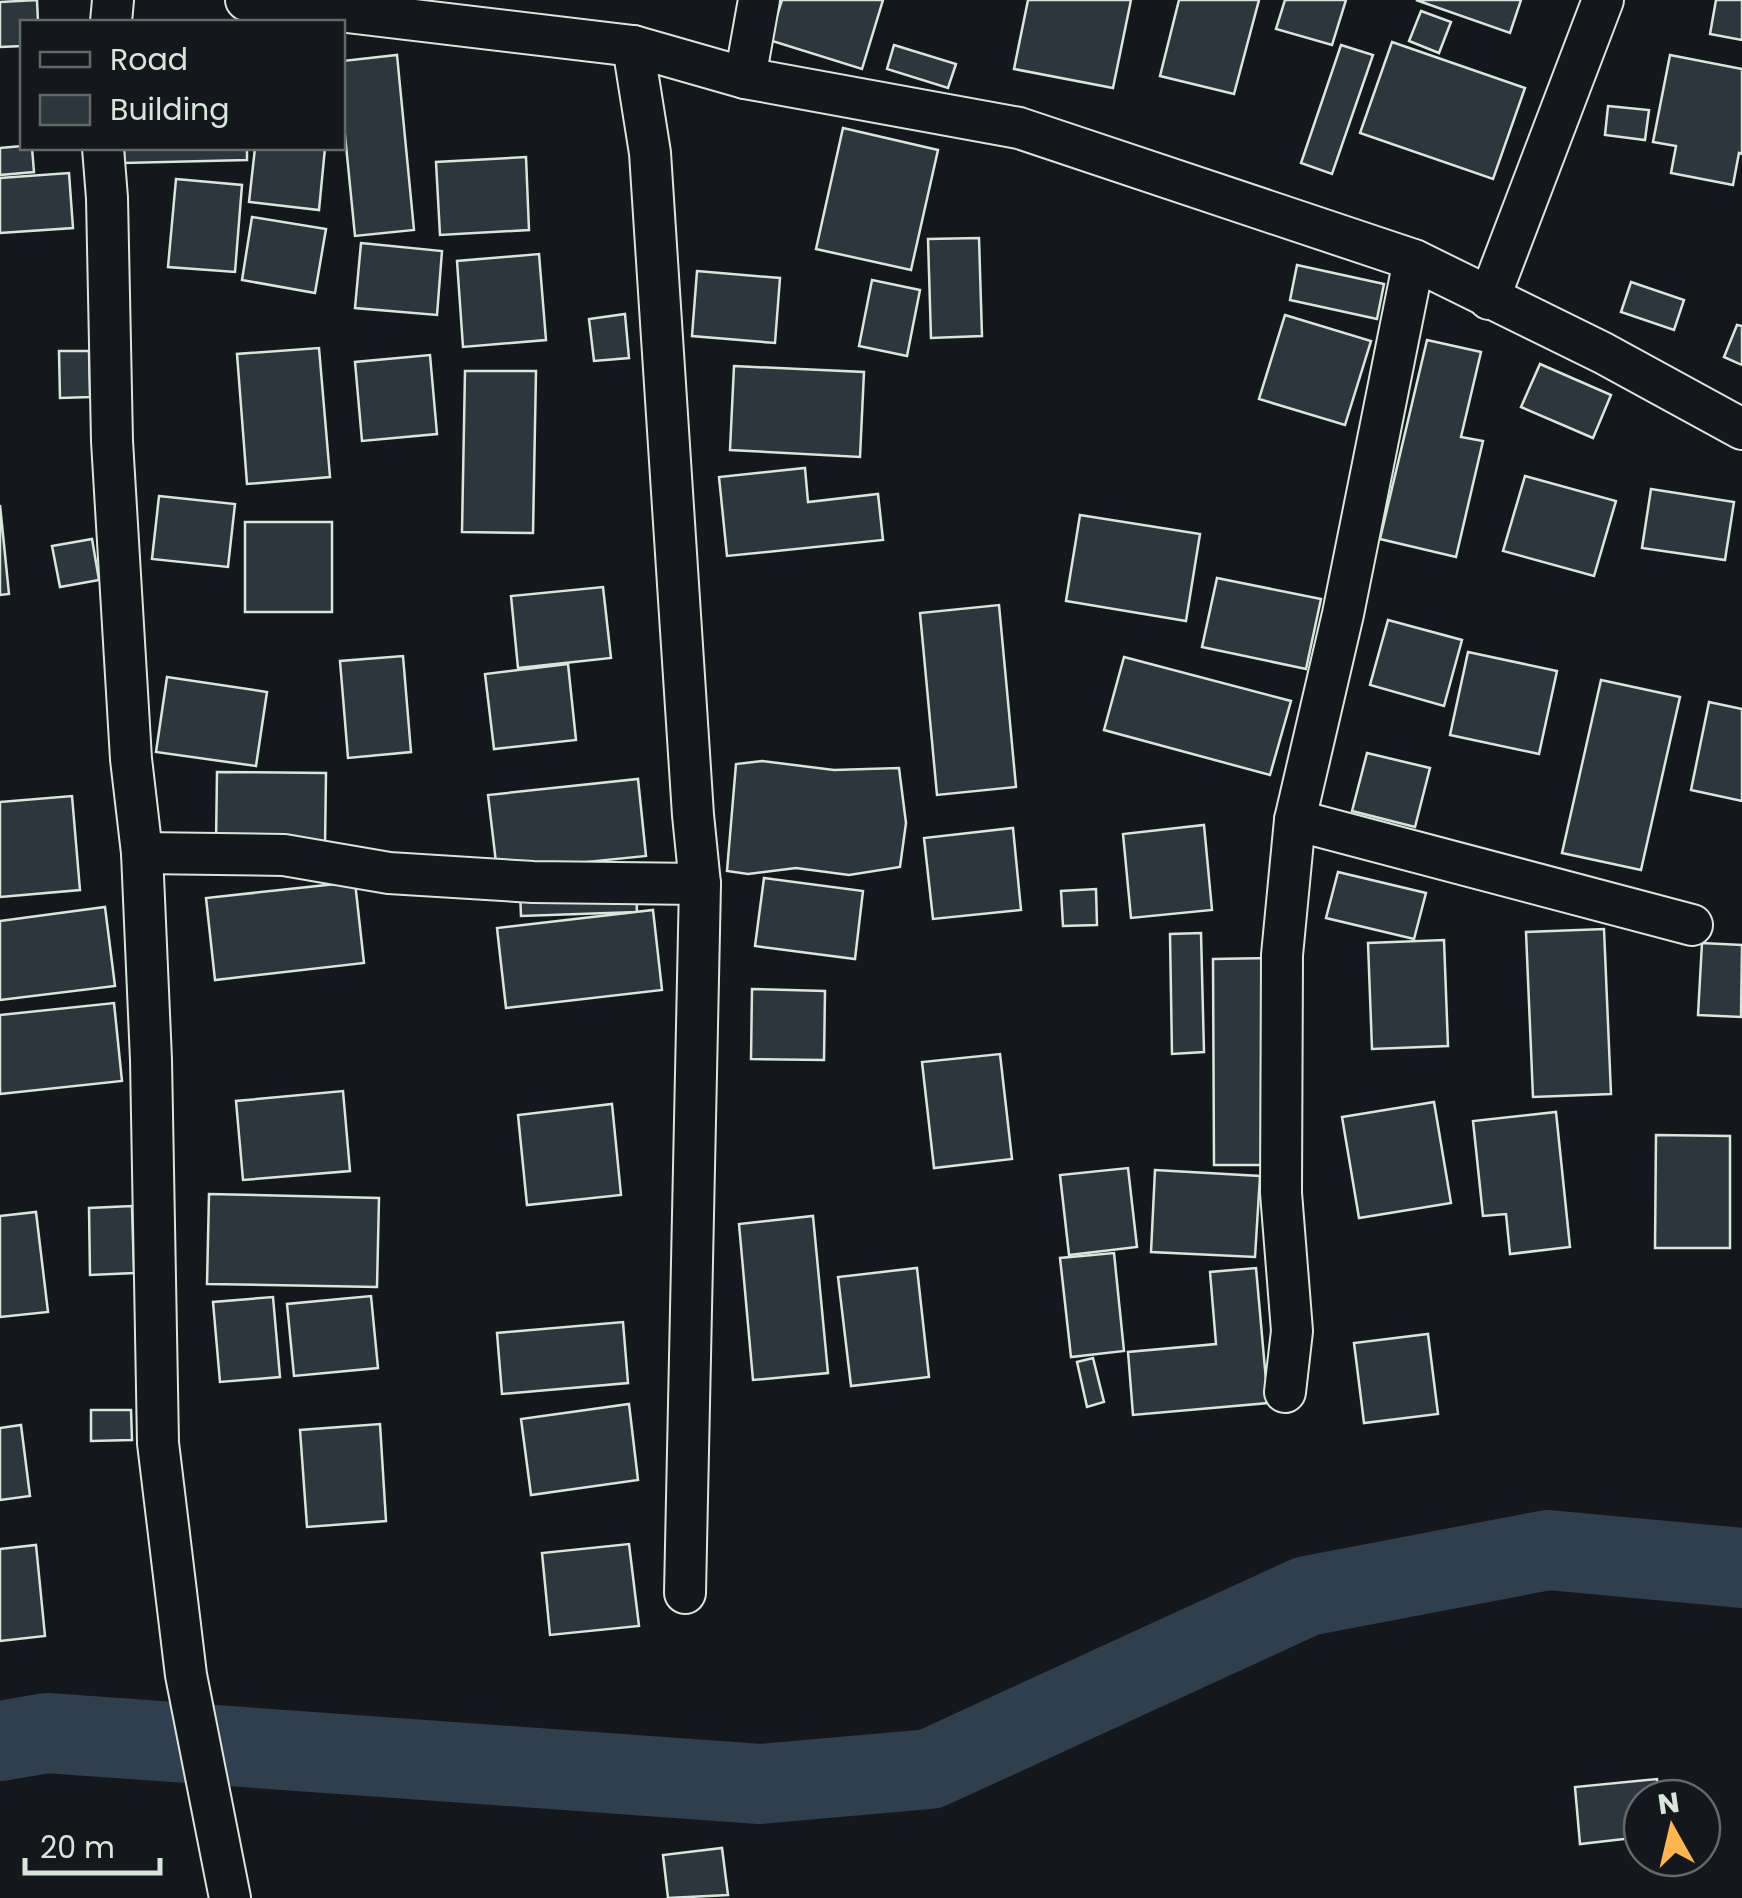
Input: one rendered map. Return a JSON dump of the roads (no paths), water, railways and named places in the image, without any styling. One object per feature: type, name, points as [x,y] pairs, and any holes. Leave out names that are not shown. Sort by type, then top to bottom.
[{"type":"street","points":[[246,0],[632,46],[745,78],[1019,128],[1414,260],[1603,353],[1742,429]]},
{"type":"street","points":[[745,78],[759,0]]},
{"type":"street","points":[[1489,299],[1603,0]]},
{"type":"street","points":[[632,46],[650,153],[700,884],[685,1593]]},
{"type":"street","points":[[103,150],[112,441],[131,759],[142,853],[152,1060],[158,1443],[186,1675],[230,1898]]},
{"type":"street","points":[[1285,1392],[1292,1331],[1280,1193],[1282,955],[1294,820],[1346,596],[1414,260]]},
{"type":"street","points":[[1294,820],[1692,925]]},
{"type":"street","points":[[142,853],[284,855],[389,872],[533,882],[700,884]]},
{"type":"waterway","points":[[0,1741],[47,1733],[760,1784],[930,1769],[1307,1596],[1548,1550],[1742,1568]]}]
